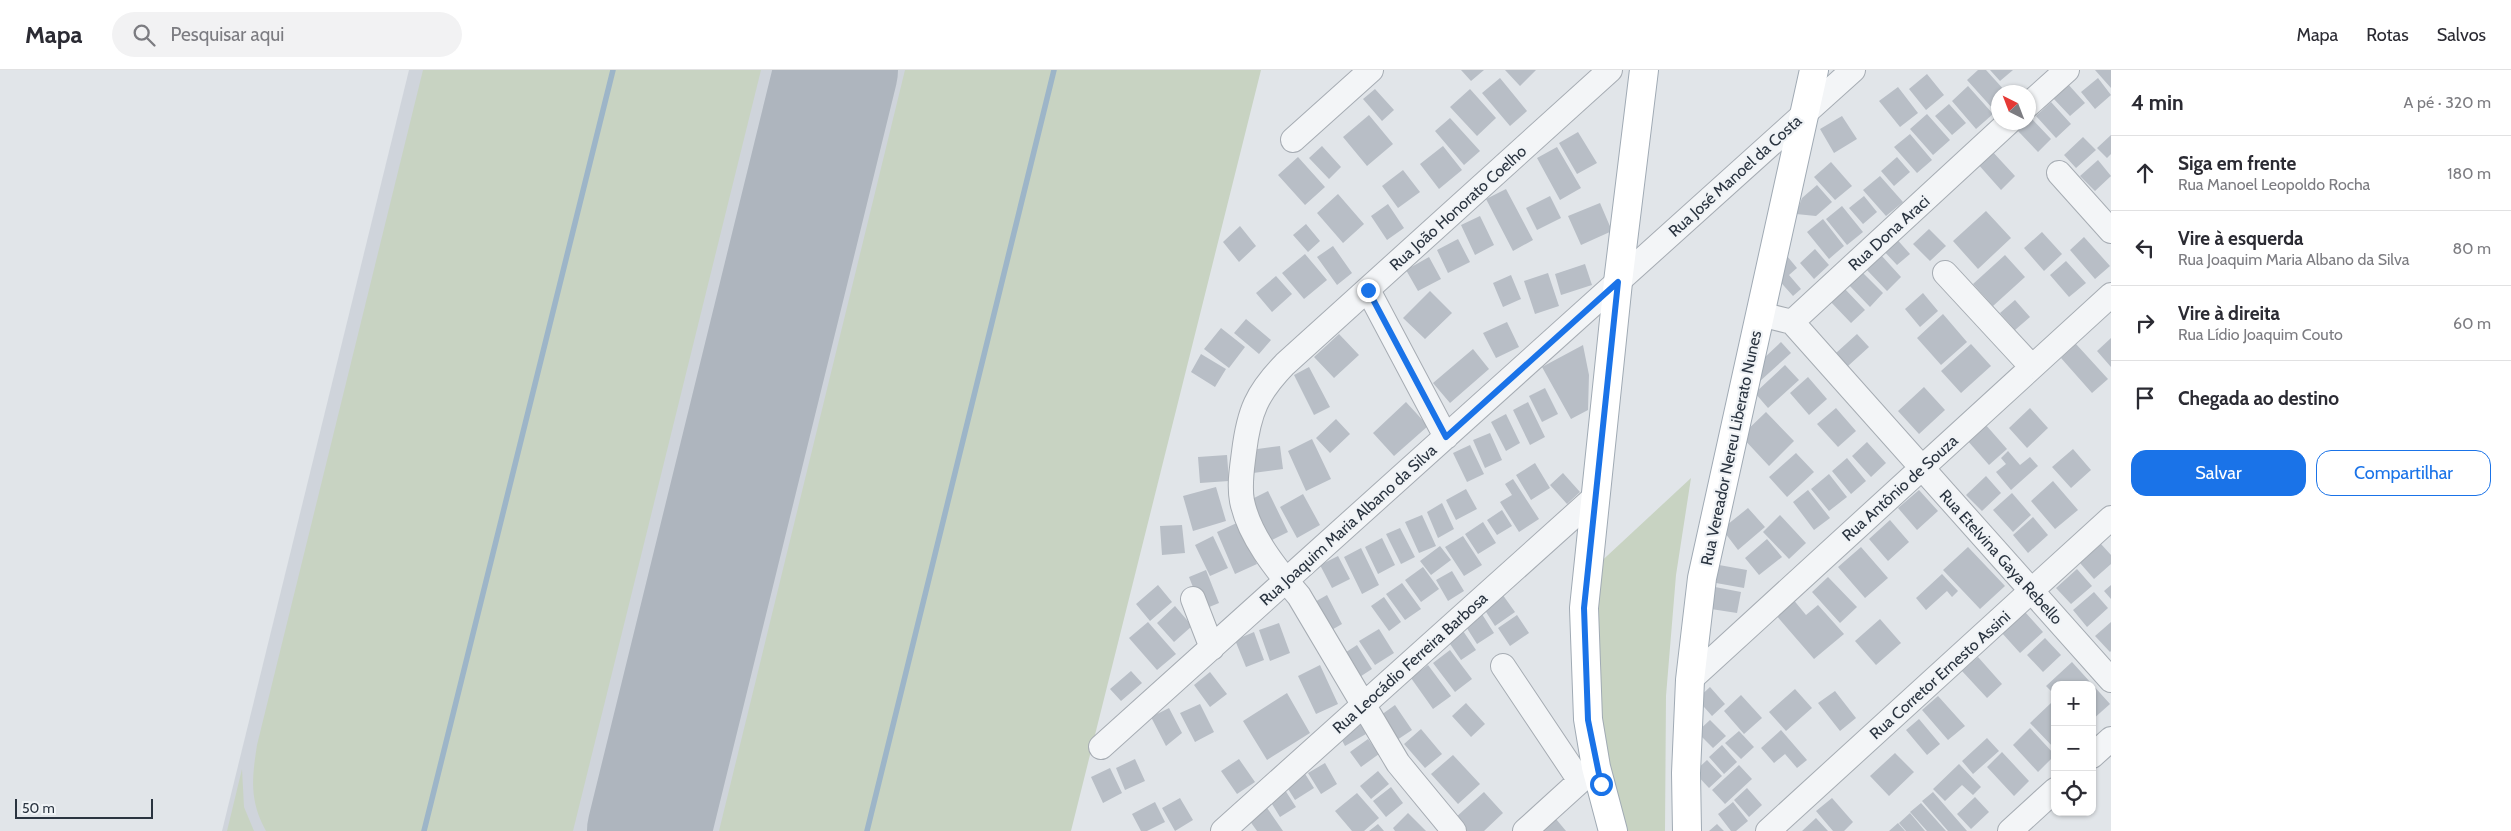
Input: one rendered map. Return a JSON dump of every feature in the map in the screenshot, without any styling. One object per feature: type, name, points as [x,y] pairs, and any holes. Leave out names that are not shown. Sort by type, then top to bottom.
[{"type":"main road","points":[[1613,831],[1588,774],[1584,608],[1618,282],[1644,70]]},
{"type":"main road","name":"Rua Vereador Nereu Liberato Nunes","points":[[1687,831],[1686,773],[1690,680],[1702,578],[1814,70]]},
{"type":"street","points":[[1293,140],[1371,70]]},
{"type":"street","name":"Rua João Honorato Coelho","points":[[1454,831],[1398,763],[1299,596],[1286,581],[1248,519],[1242,501],[1241,481],[1247,424],[1256,400],[1267,383],[1610,70]]},
{"type":"street","name":"Rua José Manoel da Costa","points":[[1618,282],[1853,70]]},
{"type":"street","points":[[2036,98],[2067,70]]},
{"type":"street","name":"Rua Dona Araci","points":[[1792,322],[2000,130]]},
{"type":"street","points":[[2059,173],[2111,231]]},
{"type":"street","points":[[1945,273],[2032,368]]},
{"type":"street","name":"Rua Joaquim Maria Albano da Silva","points":[[1102,748],[1618,282]]},
{"type":"street","points":[[1368,290],[1446,437]]},
{"type":"street","name":"Rua Antônio de Souza","points":[[1690,680],[2111,295]]},
{"type":"street","points":[[1760,314],[1792,322]]},
{"type":"street","name":"Rua Etelvina Gaya Rebello","points":[[1792,322],[2111,680]]},
{"type":"street","name":"Rua Leocádio Ferreira Barbosa","points":[[1223,831],[1596,496]]},
{"type":"street","name":"Rua Corretor Ernesto Assini","points":[[1768,831],[2111,518]]},
{"type":"street","points":[[1193,599],[1212,648]]},
{"type":"street","points":[[1503,666],[1588,774],[1525,831]]},
{"type":"street","points":[[2096,752],[2111,739]]},
{"type":"street","points":[[2010,831],[2051,794]]},
{"type":"shaded area","points":[[409,70],[1259,70],[1069,831],[222,831]]},
{"type":"green space","points":[[423,70],[761,70],[573,831],[266,831],[254,799],[253,779],[257,745]]},
{"type":"green space","points":[[905,70],[1261,70],[1071,831],[719,831]]},
{"type":"green space","points":[[1691,478],[1676,575],[1666,696],[1665,831],[1623,831],[1597,711],[1593,569]]},
{"type":"green space","points":[[242,769],[244,807],[254,831],[227,831]]},
{"type":"building","points":[[1461,70],[1484,70],[1471,81]]},
{"type":"building","points":[[1505,70],[1536,70],[1520,86]]},
{"type":"building","points":[[1978,70],[1986,70],[2000,85],[1991,85],[1991,107],[1967,80]]},
{"type":"building","points":[[1990,70],[2013,70],[2000,81]]},
{"type":"building","points":[[2095,70],[2111,70],[2111,88]]},
{"type":"building","points":[[1927,74],[1944,95],[1926,110],[1909,89]]},
{"type":"building","points":[[1500,78],[1527,111],[1510,126],[1482,93]]},
{"type":"building","points":[[2098,78],[2111,95],[2095,109],[2081,92]]},
{"type":"building","points":[[2067,83],[2085,103],[2070,116],[2052,97]]},
{"type":"building","points":[[1968,86],[1991,112],[1991,116],[1976,129],[1952,101]]},
{"type":"building","points":[[1898,87],[1918,113],[1900,127],[1879,101]]},
{"type":"building","points":[[1375,89],[1394,110],[1382,121],[1363,99]]},
{"type":"building","points":[[1470,89],[1496,118],[1477,136],[1450,107]]},
{"type":"building","points":[[2051,102],[2071,124],[2056,138],[2036,116]]},
{"type":"building","points":[[1949,104],[1966,123],[1952,135],[1935,116]]},
{"type":"building","points":[[1927,114],[1950,140],[1933,155],[1910,129]]},
{"type":"building","points":[[1369,115],[1393,144],[1367,166],[1343,137]]},
{"type":"building","points":[[1842,116],[1857,139],[1834,153],[1820,129]]},
{"type":"building","points":[[1450,118],[1480,151],[1464,165],[1435,131]]},
{"type":"building","points":[[2036,123],[2051,139],[2038,152],[2018,131],[2036,130]]},
{"type":"building","points":[[1578,132],[1597,163],[1577,174],[1559,143]]},
{"type":"building","points":[[1910,134],[1932,160],[1917,173],[1894,147]]},
{"type":"building","points":[[2111,135],[2111,154],[2107,158],[2097,148]]},
{"type":"building","points":[[2083,137],[2096,150],[2076,168],[2064,155]]},
{"type":"building","points":[[1322,146],[1341,167],[1329,179],[1309,158]]},
{"type":"building","points":[[1443,146],[1462,170],[1439,189],[1420,164]]},
{"type":"building","points":[[1557,147],[1581,188],[1560,200],[1537,158]]},
{"type":"building","points":[[1991,150],[2015,176],[2001,190],[1977,163]]},
{"type":"building","points":[[1298,157],[1325,187],[1305,205],[1278,175]]},
{"type":"building","points":[[1897,157],[1910,172],[1894,186],[1881,171]]},
{"type":"building","points":[[2098,160],[2111,176],[2095,191],[2080,176]]},
{"type":"building","points":[[1831,162],[1852,186],[1835,200],[1814,177]]},
{"type":"building","points":[[1403,170],[1420,192],[1398,208],[1382,186]]},
{"type":"building","points":[[1880,176],[1903,202],[1886,216],[1863,190]]},
{"type":"building","points":[[1817,185],[1832,202],[1816,216],[1796,214],[1802,198]]},
{"type":"building","points":[[1506,189],[1533,240],[1513,251],[1486,199]]},
{"type":"building","points":[[1338,194],[1364,224],[1343,243],[1317,213]]},
{"type":"building","points":[[1550,196],[1561,218],[1537,230],[1526,208]]},
{"type":"building","points":[[1864,196],[1877,212],[1863,224],[1849,208]]},
{"type":"building","points":[[1600,203],[1612,231],[1581,245],[1568,216]]},
{"type":"building","points":[[1388,204],[1404,228],[1387,240],[1371,216]]},
{"type":"building","points":[[1842,206],[1863,232],[1847,245],[1826,219]]},
{"type":"building","points":[[1986,211],[2011,238],[1978,269],[1953,241]]},
{"type":"building","points":[[1480,216],[1494,245],[1475,255],[1461,225]]},
{"type":"building","points":[[1823,219],[1844,246],[1829,259],[1807,232]]},
{"type":"building","points":[[1306,224],[1320,241],[1308,252],[1293,235]]},
{"type":"building","points":[[1240,226],[1256,246],[1239,262],[1223,242]]},
{"type":"building","points":[[1929,229],[1946,246],[1930,261],[1913,244]]},
{"type":"building","points":[[2042,232],[2062,254],[2044,271],[2024,248]]},
{"type":"building","points":[[1894,236],[1910,254],[1897,265],[1881,248]]},
{"type":"building","points":[[2084,237],[2110,266],[2095,279],[2070,250]]},
{"type":"building","points":[[1458,239],[1470,262],[1448,273],[1437,250]]},
{"type":"building","points":[[1333,246],[1352,273],[1337,285],[1317,257]]},
{"type":"building","points":[[1815,249],[1829,265],[1814,279],[1800,263]]},
{"type":"building","points":[[1782,250],[1797,268],[1789,275],[1801,289],[1793,296],[1776,277]]},
{"type":"building","points":[[1305,254],[1327,280],[1304,299],[1282,273]]},
{"type":"building","points":[[1881,255],[1901,277],[1887,291],[1866,269]]},
{"type":"building","points":[[2005,255],[2025,277],[1993,306],[1973,284]]},
{"type":"building","points":[[1429,257],[1441,279],[1418,291],[1406,270]]},
{"type":"building","points":[[2066,261],[2086,283],[2069,297],[2050,275]]},
{"type":"building","points":[[1585,264],[1592,285],[1561,295],[1555,274]]},
{"type":"building","points":[[1861,271],[1883,293],[1870,307],[1848,284]]},
{"type":"building","points":[[1548,273],[1559,306],[1535,314],[1524,281]]},
{"type":"building","points":[[1511,275],[1521,299],[1503,307],[1493,283]]},
{"type":"building","points":[[1276,276],[1292,294],[1272,312],[1256,293]]},
{"type":"building","points":[[1843,287],[1865,310],[1851,323],[1829,300]]},
{"type":"building","points":[[1430,291],[1452,313],[1425,339],[1403,318]]},
{"type":"building","points":[[1923,293],[1938,311],[1920,327],[1905,309]]},
{"type":"building","points":[[2015,300],[2030,317],[2015,330],[2000,313]]},
{"type":"building","points":[[1943,314],[1967,342],[1941,365],[1917,338]]},
{"type":"building","points":[[1246,319],[1271,340],[1259,354],[1234,333]]},
{"type":"building","points":[[1507,322],[1519,347],[1496,358],[1483,333]]},
{"type":"building","points":[[1221,328],[1245,347],[1229,368],[1204,349]]},
{"type":"building","points":[[1339,334],[1359,355],[1334,378],[1314,357]]},
{"type":"building","points":[[1857,334],[1869,347],[1848,366],[1836,353]]},
{"type":"building","points":[[2111,338],[2111,367],[2097,351]]},
{"type":"building","points":[[1781,342],[1791,353],[1759,382],[1763,359]]},
{"type":"building","points":[[1971,344],[1991,366],[1961,393],[1941,371]]},
{"type":"building","points":[[2076,344],[2108,379],[2092,393],[2061,358]]},
{"type":"building","points":[[1583,345],[1589,375],[1588,410],[1571,419],[1542,367]]},
{"type":"building","points":[[1473,349],[1489,369],[1450,403],[1433,383]]},
{"type":"building","points":[[1201,354],[1226,369],[1215,387],[1191,372]]},
{"type":"building","points":[[1785,365],[1799,380],[1768,408],[1755,393]]},
{"type":"building","points":[[1309,367],[1330,407],[1314,415],[1294,375]]},
{"type":"building","points":[[1808,377],[1827,399],[1809,415],[1790,393]]},
{"type":"building","points":[[1924,387],[1945,410],[1919,434],[1898,411]]},
{"type":"building","points":[[1545,388],[1558,414],[1542,422],[1529,396]]},
{"type":"building","points":[[1406,402],[1428,426],[1394,456],[1373,433]]},
{"type":"building","points":[[1528,402],[1545,437],[1530,445],[1513,410]]},
{"type":"building","points":[[1836,408],[1856,431],[1838,447],[1817,424]]},
{"type":"building","points":[[2030,408],[2048,428],[2027,448],[2009,428]]},
{"type":"building","points":[[1766,412],[1794,441],[1769,466],[1741,436]]},
{"type":"building","points":[[1506,414],[1520,443],[1506,451],[1491,422]]},
{"type":"building","points":[[1336,419],[1350,434],[1330,453],[1316,438]]},
{"type":"building","points":[[1985,424],[2007,449],[1989,465],[1967,440]]},
{"type":"building","points":[[1490,433],[1502,460],[1485,468],[1473,440]]},
{"type":"building","points":[[1312,439],[1331,479],[1306,491],[1288,451]]},
{"type":"building","points":[[1867,442],[1886,463],[1871,477],[1852,456]]},
{"type":"building","points":[[1470,445],[1484,474],[1467,482],[1453,453]]},
{"type":"building","points":[[1280,446],[1283,469],[1253,473],[1250,450]]},
{"type":"building","points":[[2073,449],[2091,470],[2071,488],[2052,467]]},
{"type":"building","points":[[2008,451],[2020,465],[2030,457],[2038,466],[2011,490],[1996,472],[2006,464],[2001,458]]},
{"type":"building","points":[[1796,453],[1814,472],[1787,497],[1769,477]]},
{"type":"building","points":[[1227,455],[1229,481],[1200,483],[1198,457]]},
{"type":"building","points":[[1847,458],[1866,481],[1851,494],[1832,471]]},
{"type":"building","points":[[1535,463],[1550,488],[1531,500],[1516,475]]},
{"type":"building","points":[[1563,473],[1580,492],[1567,504],[1550,485]]},
{"type":"building","points":[[1829,474],[1847,497],[1829,511],[1811,489]]},
{"type":"building","points":[[1986,476],[2001,493],[1982,511],[1966,495]]},
{"type":"building","points":[[1513,479],[1539,519],[1519,532],[1500,502],[1512,495],[1505,484]]},
{"type":"building","points":[[2053,481],[2078,510],[2055,529],[2031,501]]},
{"type":"building","points":[[1216,487],[1226,521],[1193,531],[1183,496]]},
{"type":"building","points":[[1466,489],[1477,509],[1456,520],[1446,500]]},
{"type":"building","points":[[1808,490],[1830,518],[1814,530],[1793,502]]},
{"type":"building","points":[[1919,490],[1938,511],[1917,530],[1898,508]]},
{"type":"building","points":[[1268,491],[1288,532],[1268,542],[1248,501]]},
{"type":"building","points":[[2012,493],[2031,515],[2013,532],[1993,510]]},
{"type":"building","points":[[1303,494],[1320,525],[1297,538],[1280,507]]},
{"type":"building","points":[[1442,503],[1454,529],[1438,538],[1427,512]]},
{"type":"building","points":[[1748,508],[1765,527],[1738,550],[1722,529]]},
{"type":"building","points":[[1502,510],[1512,526],[1497,535],[1487,520]]},
{"type":"building","points":[[1422,515],[1436,546],[1419,553],[1405,522]]},
{"type":"building","points":[[1780,515],[1806,543],[1789,559],[1763,532]]},
{"type":"building","points":[[2033,517],[2048,535],[2028,553],[2013,535]]},
{"type":"building","points":[[1890,520],[1909,542],[1888,561],[1869,539]]},
{"type":"building","points":[[1239,522],[1257,564],[1235,574],[1217,532]]},
{"type":"building","points":[[1483,522],[1496,543],[1478,554],[1465,534]]},
{"type":"building","points":[[1182,525],[1185,553],[1162,555],[1160,526]]},
{"type":"building","points":[[1400,528],[1415,557],[1401,564],[1386,534]]},
{"type":"building","points":[[1213,536],[1228,568],[1210,576],[1195,545]]},
{"type":"building","points":[[1463,536],[1482,565],[1464,576],[1445,547]]},
{"type":"building","points":[[1382,538],[1395,565],[1378,574],[1365,547]]},
{"type":"building","points":[[1767,539],[1782,557],[1759,575],[1745,558]]},
{"type":"building","points":[[2101,544],[2111,555],[2111,564],[2094,579],[2080,563]]},
{"type":"building","points":[[1440,546],[1451,560],[1431,575],[1420,561]]},
{"type":"building","points":[[1861,547],[1888,578],[1865,598],[1838,567]]},
{"type":"building","points":[[1968,547],[2005,586],[1980,609],[1943,570]]},
{"type":"building","points":[[1361,548],[1379,585],[1362,594],[1344,557]]},
{"type":"building","points":[[1338,556],[1350,579],[1332,588],[1320,565]]},
{"type":"building","points":[[1719,565],[1747,570],[1744,588],[1716,583]]},
{"type":"building","points":[[1423,567],[1439,589],[1421,602],[1405,580]]},
{"type":"building","points":[[2077,569],[2092,586],[2071,604],[2056,588]]},
{"type":"building","points":[[1206,570],[1219,603],[1202,610],[1189,577]]},
{"type":"building","points":[[1452,571],[1464,591],[1448,601],[1436,580]]},
{"type":"building","points":[[1942,574],[1958,591],[1952,597],[1947,591],[1926,610],[1916,598]]},
{"type":"building","points":[[1828,577],[1857,607],[1840,623],[1812,592]]},
{"type":"building","points":[[1402,583],[1421,609],[1405,620],[1386,594]]},
{"type":"building","points":[[1158,585],[1172,602],[1150,621],[1136,604]]},
{"type":"building","points":[[2111,585],[2111,599],[2104,591]]},
{"type":"building","points":[[1715,587],[1741,592],[1737,613],[1711,609]]},
{"type":"building","points":[[1500,591],[1515,612],[1495,626],[1481,604]]},
{"type":"building","points":[[2094,592],[2108,608],[2087,627],[2073,610]]},
{"type":"building","points":[[1327,595],[1342,624],[1328,632],[1313,603]]},
{"type":"building","points":[[1384,597],[1401,622],[1389,631],[1371,606]]},
{"type":"building","points":[[1792,598],[1806,615],[1818,605],[1844,634],[1814,659],[1775,614]]},
{"type":"building","points":[[1175,606],[1192,626],[1174,642],[1157,623]]},
{"type":"building","points":[[1480,611],[1494,633],[1477,644],[1463,622]]},
{"type":"building","points":[[2025,612],[2043,632],[2020,653],[2002,633]]},
{"type":"building","points":[[1517,615],[1529,633],[1510,646],[1498,628]]},
{"type":"building","points":[[1880,619],[1901,643],[1876,665],[1855,641]]},
{"type":"building","points":[[1148,622],[1176,654],[1157,670],[1129,638]]},
{"type":"building","points":[[2111,622],[2111,651],[2110,652],[2095,636]]},
{"type":"building","points":[[1279,623],[1290,653],[1270,661],[1259,630]]},
{"type":"building","points":[[1461,628],[1476,650],[1461,660],[1446,638]]},
{"type":"building","points":[[1379,629],[1394,653],[1375,665],[1359,641]]},
{"type":"building","points":[[1254,632],[1264,660],[1246,667],[1235,640]]},
{"type":"building","points":[[2045,638],[2061,655],[2043,672],[2027,655]]},
{"type":"building","points":[[1357,645],[1372,669],[1355,680],[1340,656]]},
{"type":"building","points":[[1450,650],[1472,679],[1455,692],[1433,663]]},
{"type":"building","points":[[1978,657],[2002,684],[1987,698],[1962,671]]},
{"type":"building","points":[[2072,662],[2089,681],[2051,681]]},
{"type":"building","points":[[1320,665],[1338,704],[1316,714],[1298,676]]},
{"type":"building","points":[[1428,665],[1451,696],[1433,709],[1411,678]]},
{"type":"building","points":[[1131,671],[1142,683],[1121,701],[1110,689]]},
{"type":"building","points":[[1210,672],[1227,694],[1210,707],[1194,685]]},
{"type":"building","points":[[2051,681],[2051,691],[2046,686]]},
{"type":"building","points":[[1710,687],[1725,704],[1712,716],[1697,699]]},
{"type":"building","points":[[1795,689],[1812,708],[1786,731],[1769,712]]},
{"type":"building","points":[[2096,689],[2110,704],[2096,716]]},
{"type":"building","points":[[1835,691],[1856,718],[1840,731],[1818,703]]},
{"type":"building","points":[[1287,693],[1310,733],[1267,760],[1243,721]]},
{"type":"building","points":[[1741,695],[1762,718],[1744,734],[1724,711]]},
{"type":"building","points":[[1938,696],[1965,726],[1948,740],[1922,710]]},
{"type":"building","points":[[1466,703],[1485,724],[1471,737],[1452,716]]},
{"type":"building","points":[[2051,703],[2051,745],[2030,723]]},
{"type":"building","points":[[1200,704],[1214,732],[1195,742],[1180,713]]},
{"type":"building","points":[[1395,705],[1412,730],[1397,740],[1381,715]]},
{"type":"building","points":[[1169,708],[1182,733],[1166,746],[1151,717]]},
{"type":"building","points":[[1357,718],[1366,734],[1345,746],[1336,729]]},
{"type":"building","points":[[1919,719],[1940,744],[1927,755],[1906,730]]},
{"type":"building","points":[[1710,720],[1726,736],[1713,748],[1697,732]]},
{"type":"building","points":[[2030,728],[2051,751],[2051,759],[2038,772],[2013,745]]},
{"type":"building","points":[[1421,729],[1442,754],[1425,768],[1404,744]]},
{"type":"building","points":[[1781,730],[1807,760],[1797,768],[1785,754],[1774,763],[1761,748]]},
{"type":"building","points":[[1739,731],[1754,747],[1741,759],[1725,743]]},
{"type":"building","points":[[1987,738],[1999,751],[1973,774],[1962,761]]},
{"type":"building","points":[[1368,739],[1379,754],[1361,767],[1350,752]]},
{"type":"building","points":[[1722,745],[1737,762],[1724,774],[1709,757]]},
{"type":"building","points":[[2002,752],[2029,781],[2014,796],[1987,767]]},
{"type":"building","points":[[1895,753],[1914,772],[1889,796],[1870,776]]},
{"type":"building","points":[[1453,755],[1480,784],[1458,804],[1431,774]]},
{"type":"building","points":[[1135,759],[1145,781],[1125,790],[1116,768]]},
{"type":"building","points":[[1239,759],[1255,782],[1237,794],[1221,771]]},
{"type":"building","points":[[1707,760],[1722,776],[1709,788],[1694,772]]},
{"type":"building","points":[[1325,763],[1337,784],[1321,794],[1308,773]]},
{"type":"building","points":[[1959,764],[1981,787],[1973,795],[1962,785],[1945,801],[1933,789]]},
{"type":"building","points":[[1739,765],[1752,779],[1725,804],[1712,790]]},
{"type":"building","points":[[1110,768],[1122,793],[1103,803],[1091,777]]},
{"type":"building","points":[[1302,769],[1314,788],[1295,800],[1283,781]]},
{"type":"building","points":[[1378,771],[1389,784],[1371,799],[1360,786]]},
{"type":"building","points":[[1283,787],[1296,807],[1280,817],[1267,796]]},
{"type":"building","points":[[1391,787],[1403,803],[1386,817],[1373,801]]},
{"type":"building","points":[[1747,788],[1762,805],[1749,817],[1734,800]]},
{"type":"building","points":[[1484,792],[1503,813],[1484,831],[1467,831],[1455,818]]},
{"type":"building","points":[[1933,792],[1967,831],[1948,831],[1922,801]]},
{"type":"building","points":[[1357,793],[1379,818],[1364,831],[1352,831],[1335,811]]},
{"type":"building","points":[[1975,797],[1989,812],[1971,829],[1957,814]]},
{"type":"building","points":[[1180,798],[1193,820],[1175,831],[1162,808]]},
{"type":"building","points":[[1832,798],[1853,822],[1844,831],[1833,831],[1816,811]]},
{"type":"building","points":[[1155,802],[1165,822],[1147,831],[1141,831],[1132,814]]},
{"type":"building","points":[[1733,802],[1748,821],[1736,831],[1731,831],[1718,814]]},
{"type":"building","points":[[1921,803],[1946,831],[1927,831],[1910,812]]},
{"type":"building","points":[[1265,805],[1283,831],[1257,831],[1247,817]]},
{"type":"building","points":[[1408,813],[1426,831],[1395,831],[1393,828]]},
{"type":"building","points":[[1910,813],[1925,831],[1906,831],[1899,823]]},
{"type":"building","points":[[1816,818],[1828,831],[1802,831]]},
{"type":"building","points":[[1556,819],[1566,831],[1543,831]]},
{"type":"building","points":[[1898,823],[1905,831],[1889,831]]},
{"type":"building","points":[[1378,824],[1384,831],[1369,831]]},
{"type":"building","points":[[1717,824],[1724,831],[1709,831]]},
{"type":"waterway","points":[[424,831],[613,70]]},
{"type":"waterway","points":[[867,831],[1054,70]]},
{"type":"runway","points":[[649,831],[836,70]]},
{"type":"route","points":[[1368,290],[1446,437],[1618,282],[1584,608],[1588,720],[1601,784]]}]
